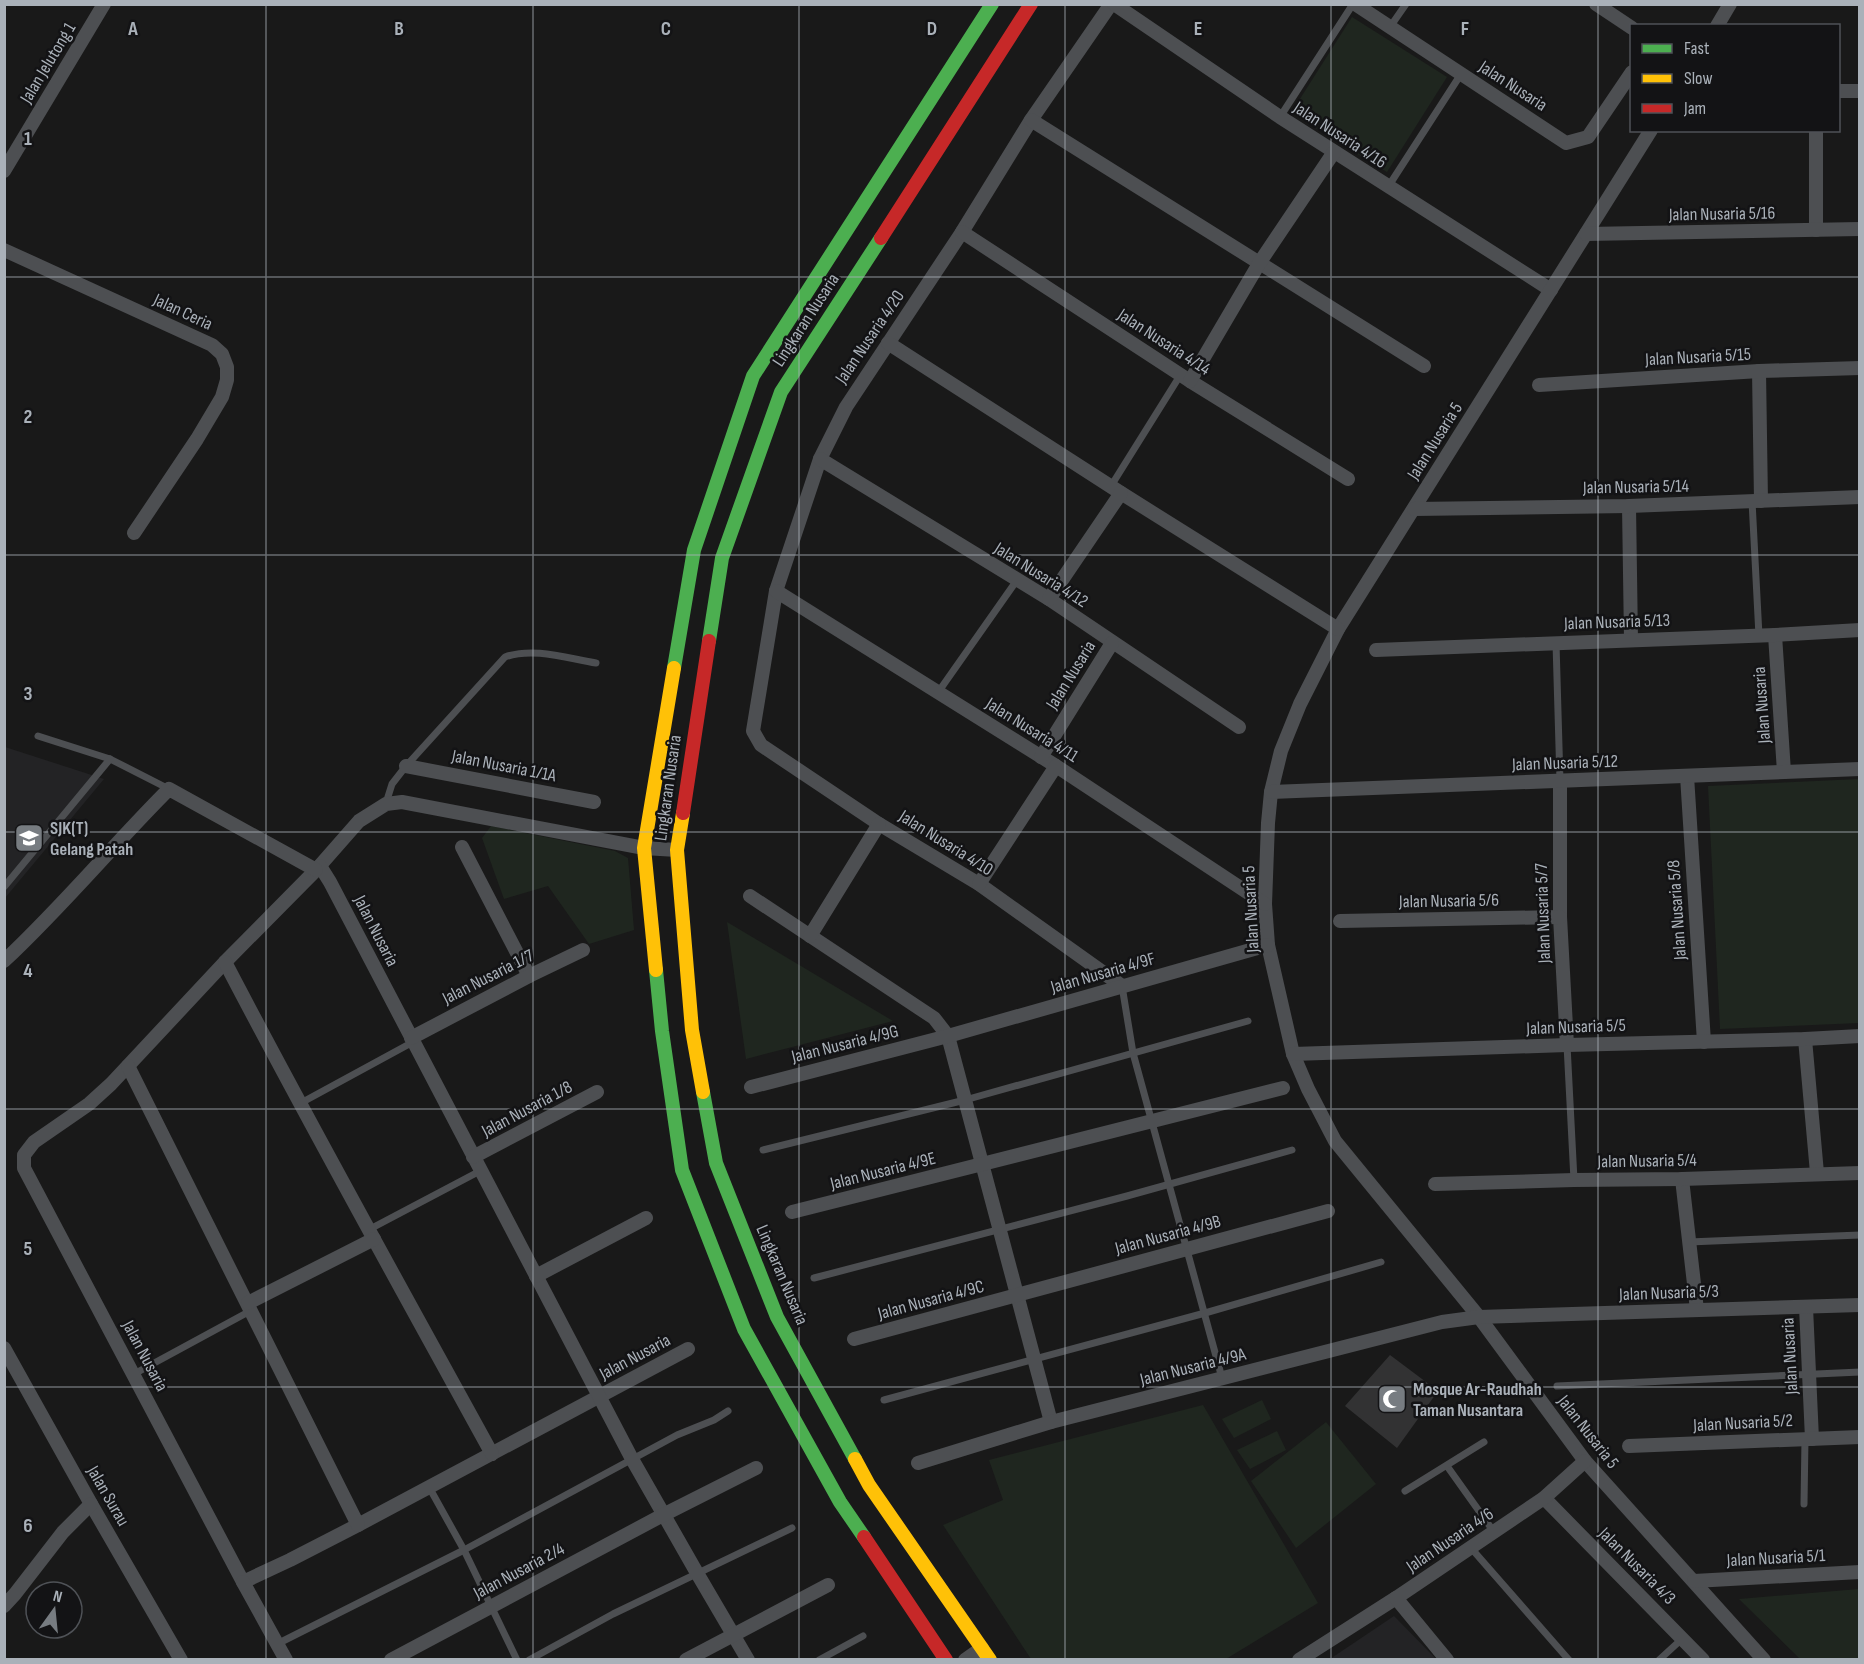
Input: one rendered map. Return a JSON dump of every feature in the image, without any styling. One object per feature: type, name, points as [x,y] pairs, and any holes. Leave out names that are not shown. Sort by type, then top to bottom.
[{"type":"main road","name":"Lingkaran Nusaria","points":[[946,1659],[840,1502],[744,1329],[682,1170],[662,1031],[644,848],[694,550],[753,376],[992,4]]},
{"type":"main road","name":"Lingkaran Nusaria","points":[[986,1654],[868,1485],[777,1317],[716,1163],[692,1030],[677,850],[722,558],[781,392],[1031,4]]},
{"type":"street","name":"Jalan Jelutong 1","points":[[4,171],[104,4]]},
{"type":"street","name":"Jalan Nusaria 4/16","points":[[1113,4],[1280,117],[1551,291]]},
{"type":"street","name":"Jalan Nusaria 4/20","points":[[753,731],[777,591],[820,459],[846,407],[962,232],[1031,120],[1113,4]]},
{"type":"street","name":"Jalan Nusaria","points":[[1354,4],[1566,142],[1588,137],[1630,75]]},
{"type":"street","points":[[1596,4],[1630,27]]},
{"type":"street","points":[[1718,24],[1730,4]]},
{"type":"street","points":[[1840,91],[1860,91]]},
{"type":"street","points":[[1031,120],[1424,366]]},
{"type":"street","name":"Jalan Nusaria 5","points":[[1650,132],[1338,629],[1292,723],[1281,751],[1271,792],[1265,904],[1268,945],[1293,1054],[1308,1089],[1335,1140],[1479,1317],[1585,1461],[1764,1659]]},
{"type":"street","points":[[1816,132],[1816,230]]},
{"type":"street","points":[[1185,378],[1334,152]]},
{"type":"street","name":"Jalan Nusaria 5/16","points":[[1586,234],[1860,230]]},
{"type":"street","name":"Jalan Nusaria 4/14","points":[[962,232],[1185,378],[1348,479]]},
{"type":"street","name":"Jalan Ceria","points":[[4,250],[212,345],[222,354],[227,367],[227,380],[222,397],[197,439],[134,533]]},
{"type":"street","points":[[888,343],[1338,629]]},
{"type":"street","name":"Jalan Nusaria 5/15","points":[[1539,384],[1759,371],[1860,368]]},
{"type":"street","points":[[1757,501],[1759,371]]},
{"type":"street","name":"Jalan Nusaria 4/12","points":[[820,459],[1049,599],[1239,727]]},
{"type":"street","points":[[1049,599],[1116,489]]},
{"type":"street","name":"Jalan Nusaria 5/14","points":[[1414,509],[1629,506],[1860,497]]},
{"type":"street","points":[[1629,506],[1631,640]]},
{"type":"street","name":"Jalan Nusaria 4/11","points":[[777,591],[1056,766],[1265,904]]},
{"type":"street","name":"Jalan Nusaria 5/13","points":[[1376,650],[1759,636],[1860,630]]},
{"type":"street","name":"Jalan Nusaria","points":[[1775,635],[1784,772]]},
{"type":"street","name":"Jalan Nusaria","points":[[1041,757],[1112,642]]},
{"type":"street","name":"Jalan Nusaria 4/10","points":[[753,731],[761,745],[879,824],[980,884],[1122,986]]},
{"type":"street","name":"Jalan Nusaria 1/1A","points":[[406,766],[594,802]]},
{"type":"street","points":[[980,884],[1056,766]]},
{"type":"street","name":"Jalan Nusaria 5/12","points":[[1271,792],[1860,768]]},
{"type":"street","name":"Jalan Nusaria 5/8","points":[[1687,776],[1704,1042]]},
{"type":"street","name":"Jalan Nusaria 5/7","points":[[1560,781],[1560,916],[1567,1045]]},
{"type":"street","points":[[4,961],[169,789],[318,868]]},
{"type":"street","points":[[386,804],[402,801],[644,848],[677,850]]},
{"type":"street","name":"Jalan Nusaria","points":[[386,804],[359,821],[318,868],[89,1104],[34,1142],[24,1155],[24,1168],[243,1582],[358,1525],[688,1349]]},
{"type":"street","points":[[810,936],[879,824]]},
{"type":"street","points":[[462,847],[529,976]]},
{"type":"street","name":"Jalan Nusaria","points":[[318,868],[330,882],[632,1459],[696,1573],[748,1659]]},
{"type":"street","points":[[750,896],[934,1017],[948,1036],[1051,1422]]},
{"type":"street","name":"Jalan Nusaria 5/6","points":[[1340,921],[1560,916]]},
{"type":"street","name":"Jalan Nusaria 4/9F","points":[[948,1036],[1268,945]]},
{"type":"street","name":"Jalan Nusaria 1/7","points":[[412,1040],[529,976],[584,950]]},
{"type":"street","points":[[225,962],[299,1104],[492,1454]]},
{"type":"street","name":"Jalan Nusaria 4/9G","points":[[751,1087],[948,1036]]},
{"type":"street","name":"Jalan Nusaria 5/5","points":[[1293,1054],[1860,1036]]},
{"type":"street","points":[[1805,1039],[1817,1173]]},
{"type":"street","points":[[128,1066],[358,1525]]},
{"type":"street","name":"Jalan Nusaria 4/9E","points":[[792,1212],[1283,1088]]},
{"type":"street","name":"Jalan Nusaria 1/8","points":[[473,1157],[597,1092]]},
{"type":"street","name":"Jalan Nusaria 5/4","points":[[1435,1184],[1860,1173]]},
{"type":"street","points":[[1682,1179],[1697,1310]]},
{"type":"street","name":"Jalan Nusaria 4/9B","points":[[1017,1295],[1328,1210]]},
{"type":"street","points":[[536,1276],[646,1218]]},
{"type":"street","points":[[250,1307],[372,1234]]},
{"type":"street","name":"Jalan Nusaria 4/9C","points":[[854,1339],[1017,1295]]},
{"type":"street","name":"Jalan Nusaria 5/3","points":[[1479,1317],[1860,1305]]},
{"type":"street","name":"Jalan Nusaria","points":[[1806,1306],[1809,1374],[1808,1439]]},
{"type":"street","name":"Jalan Nusaria 4/9A","points":[[918,1462],[1051,1422],[1442,1322],[1479,1317]]},
{"type":"street","name":"Jalan Surau","points":[[4,1348],[181,1659]]},
{"type":"street","name":"Jalan Nusaria 5/2","points":[[1629,1446],[1860,1437]]},
{"type":"street","name":"Jalan Nusaria 4/6","points":[[1306,1658],[1544,1498],[1585,1461]]},
{"type":"street","name":"Jalan Nusaria 2/4","points":[[391,1659],[756,1468]]},
{"type":"street","name":"Jalan Nusaria 4/3","points":[[1544,1498],[1703,1659]]},
{"type":"street","points":[[4,1606],[63,1532],[92,1504]]},
{"type":"street","name":"Jalan Nusaria 5/1","points":[[1694,1581],[1860,1572]]},
{"type":"street","points":[[243,1582],[286,1659]]},
{"type":"street","points":[[686,1659],[828,1585]]},
{"type":"street","points":[[1396,1598],[1447,1659]]},
{"type":"street","points":[[965,1659],[986,1654]]},
{"type":"lane","points":[[1280,117],[1354,4]]},
{"type":"lane","points":[[1390,27],[1406,4]]},
{"type":"lane","points":[[1388,187],[1461,74]]},
{"type":"lane","points":[[1116,489],[1185,378]]},
{"type":"lane","points":[[1757,501],[1759,636]]},
{"type":"lane","points":[[939,691],[1017,580]]},
{"type":"lane","points":[[1556,643],[1560,781]]},
{"type":"lane","points":[[386,804],[392,784],[406,766],[504,657],[531,652],[596,663]]},
{"type":"lane","points":[[38,736],[110,759],[169,789]]},
{"type":"lane","points":[[4,887],[110,759]]},
{"type":"lane","points":[[1122,986],[1133,1053],[1222,1378]]},
{"type":"lane","points":[[763,1150],[966,1100],[1248,1021]]},
{"type":"lane","points":[[299,1104],[412,1040]]},
{"type":"lane","points":[[1567,1045],[1574,1180]]},
{"type":"lane","points":[[814,1278],[1292,1150]]},
{"type":"lane","points":[[372,1234],[480,1171]]},
{"type":"lane","points":[[1689,1242],[1860,1234]]},
{"type":"lane","points":[[884,1400],[1205,1313],[1381,1262]]},
{"type":"lane","points":[[134,1374],[250,1307]]},
{"type":"lane","points":[[1557,1386],[1860,1372]]},
{"type":"lane","points":[[278,1644],[464,1550],[677,1435],[714,1420],[728,1411]]},
{"type":"lane","points":[[1804,1504],[1808,1439]]},
{"type":"lane","points":[[1405,1491],[1484,1442]]},
{"type":"lane","points":[[1448,1466],[1494,1532]]},
{"type":"lane","points":[[429,1487],[464,1550],[517,1659]]},
{"type":"lane","points":[[529,1659],[613,1614],[792,1528]]},
{"type":"lane","points":[[1471,1548],[1569,1659]]},
{"type":"lane","points":[[819,1659],[863,1636]]},
{"type":"lane","points":[[1659,1659],[1683,1638]]},
{"type":"shaded area","points":[[1352,17],[1447,77],[1387,172],[1291,113]]},
{"type":"shaded area","name":"SJK(T) Gelang Patah","points":[[5,747],[104,779],[5,898]]},
{"type":"shaded area","points":[[1859,779],[1859,1023],[1720,1029],[1708,786]]},
{"type":"shaded area","points":[[491,826],[615,851],[628,858],[634,930],[589,944],[548,886],[504,899],[482,838]]},
{"type":"shaded area","points":[[727,922],[893,1021],[746,1059]]},
{"type":"shaded area","points":[[1262,1400],[1271,1419],[1234,1438],[1222,1419]]},
{"type":"shaded area","points":[[1203,1405],[1318,1603],[1226,1659],[1031,1659],[943,1525],[1003,1500],[989,1460]]},
{"type":"shaded area","points":[[1326,1422],[1376,1484],[1296,1548],[1251,1481]]},
{"type":"shaded area","points":[[1277,1431],[1286,1450],[1250,1469],[1237,1450]]},
{"type":"shaded area","points":[[1859,1589],[1859,1659],[1800,1659],[1739,1599]]},
{"type":"shaded area","points":[[1394,1616],[1436,1659],[1330,1659]]},
{"type":"building","name":"Mosque Ar-Raudhah Taman Nusantara","points":[[1390,1355],[1438,1391],[1397,1448],[1345,1406]]},
{"type":"traffic: fast","points":[[674,668],[694,550],[753,376],[992,4]]},
{"type":"traffic: fast","points":[[709,641],[722,558],[781,392],[881,238]]},
{"type":"traffic: fast","points":[[656,970],[662,1031],[682,1170],[744,1329],[840,1502],[864,1537]]},
{"type":"traffic: fast","points":[[703,1092],[716,1163],[777,1317],[855,1459]]},
{"type":"traffic: slow","points":[[656,970],[644,848],[674,668]]},
{"type":"traffic: slow","points":[[683,813],[677,850],[692,1030],[703,1092]]},
{"type":"traffic: slow","points":[[855,1459],[869,1485],[990,1660]]},
{"type":"traffic: jam","points":[[881,238],[1031,4]]},
{"type":"traffic: jam","points":[[683,813],[709,641]]},
{"type":"traffic: jam","points":[[864,1537],[946,1660]]},
{"type":"place","name":"SJK(T) Gelang Patah","points":[[29,838]]},
{"type":"place","name":"Mosque Ar-Raudhah Taman Nusantara","points":[[1392,1399]]}]
